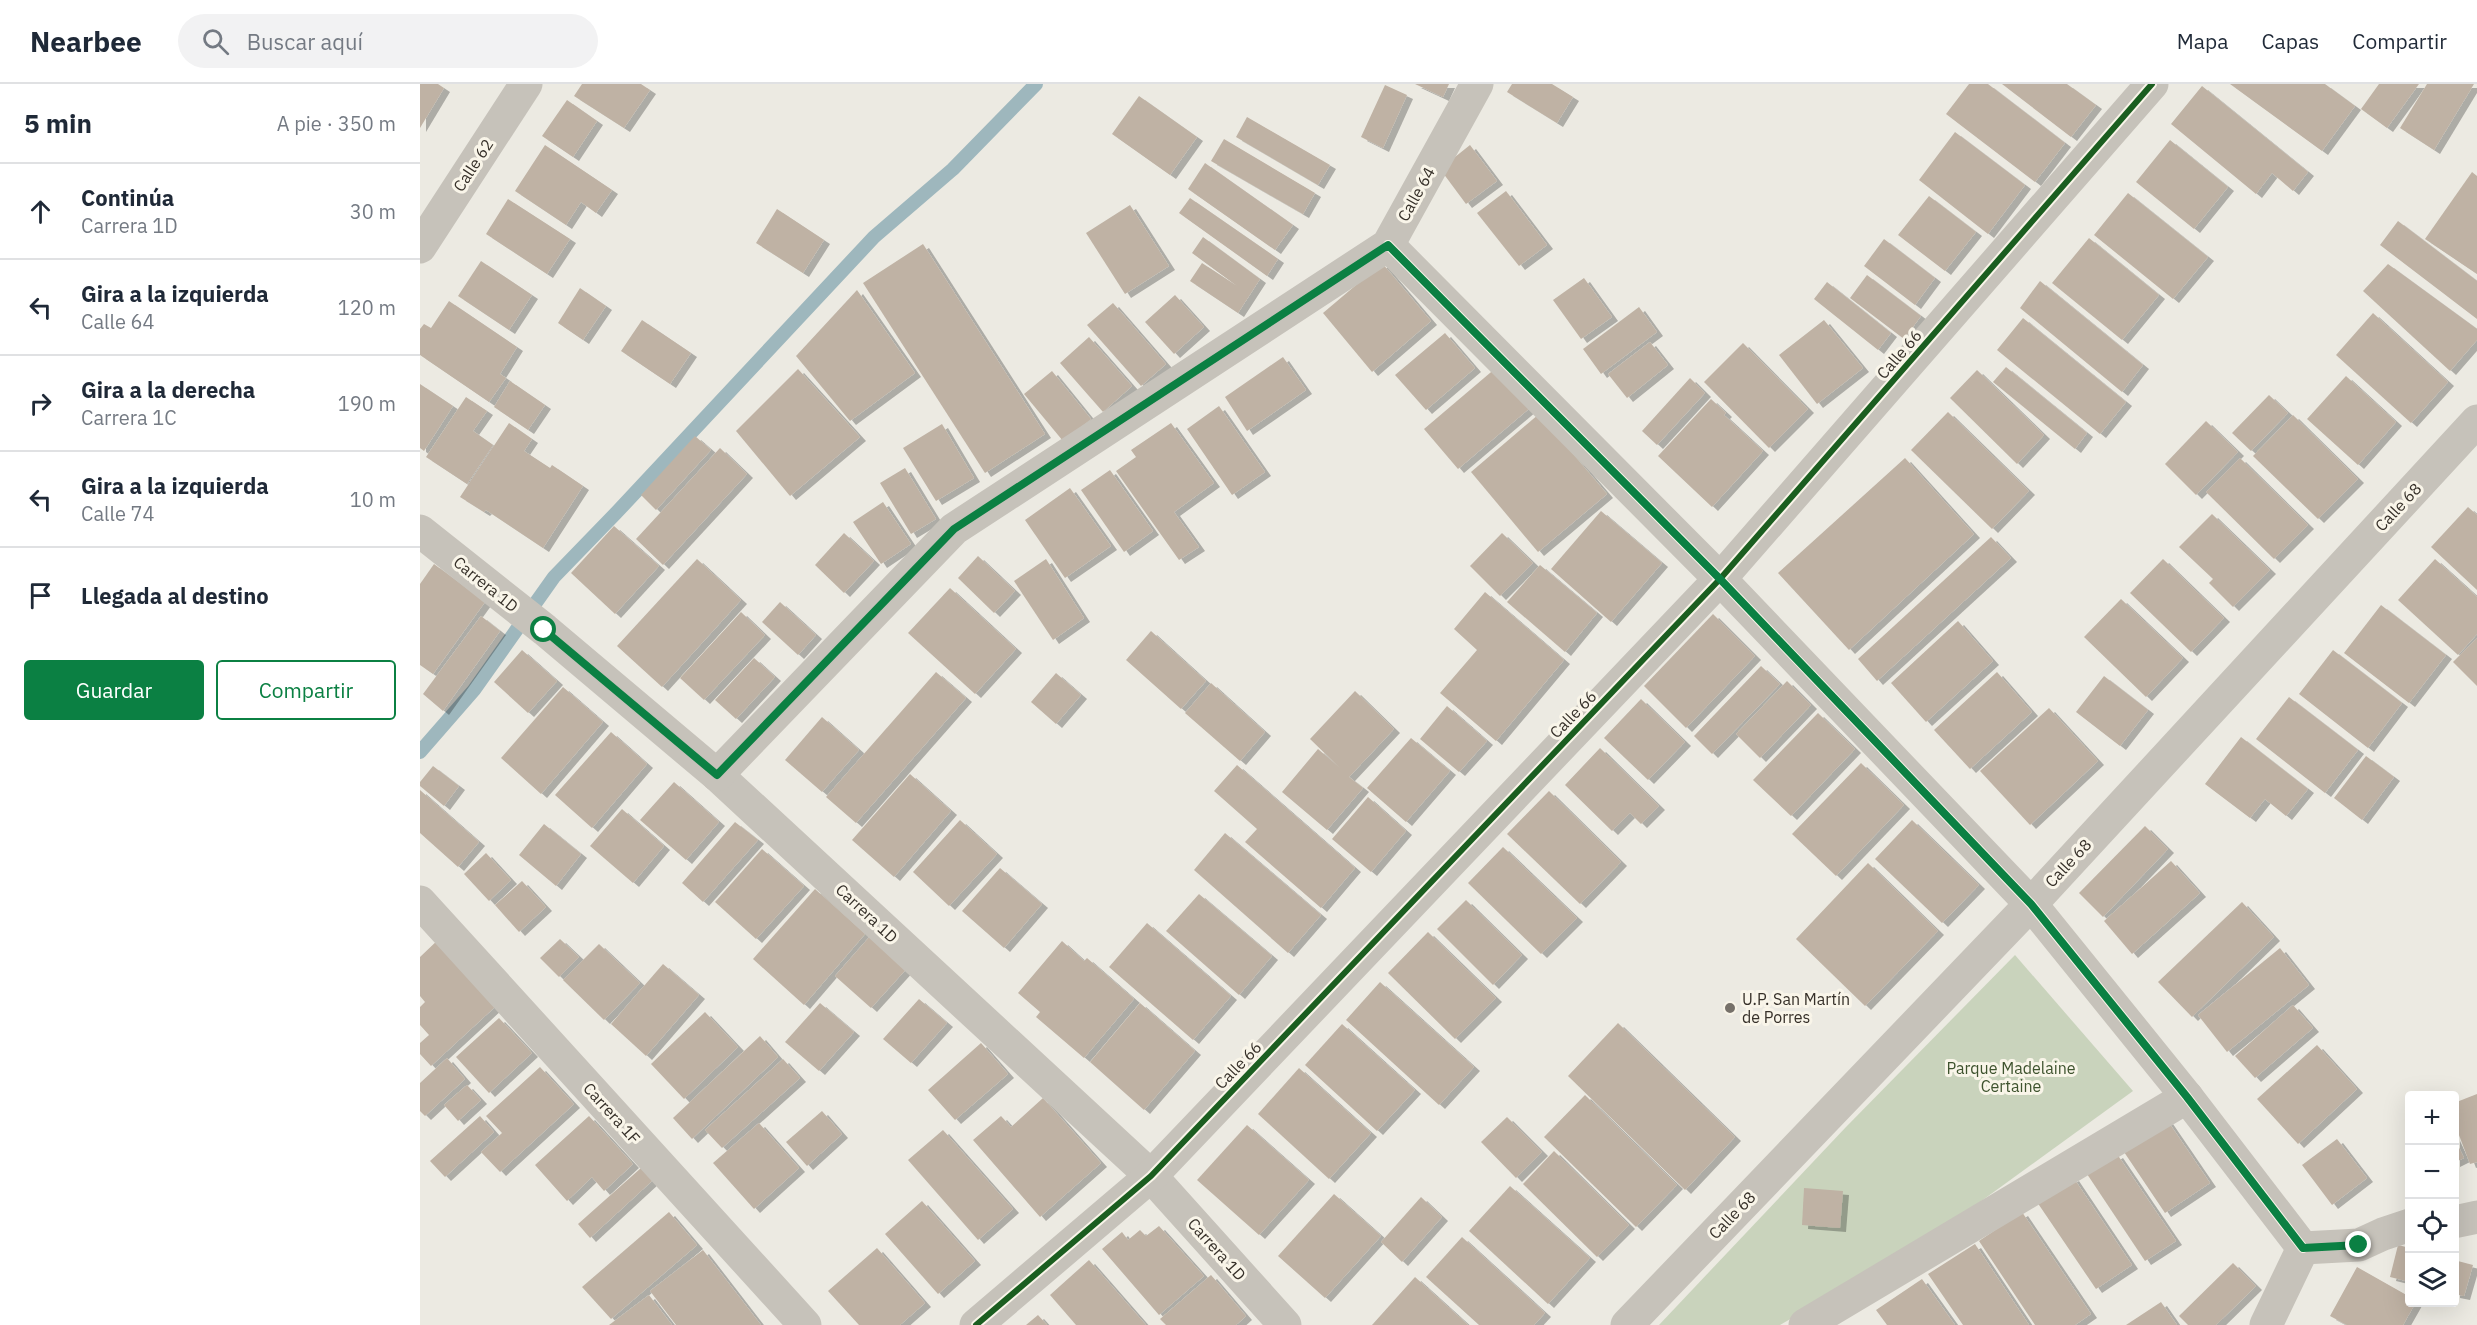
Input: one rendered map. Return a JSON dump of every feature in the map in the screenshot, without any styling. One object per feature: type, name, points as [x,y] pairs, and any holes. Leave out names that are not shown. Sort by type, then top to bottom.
[{"type":"street","name":"Calle 62","points":[[420,247],[526,84]]},
{"type":"street","name":"Calle 64","points":[[717,775],[954,529],[1388,245],[1477,84]]},
{"type":"street","name":"Calle 66","points":[[976,1325],[1151,1176],[1720,579],[2152,84]]},
{"type":"street","points":[[1388,245],[1720,579],[2031,904],[2187,1097],[2303,1248]]},
{"type":"street","name":"Calle 68","points":[[1627,1325],[2031,904],[2477,421]]},
{"type":"street","name":"Carrera 1D","points":[[420,531],[544,630],[717,775],[1151,1176],[1285,1325]]},
{"type":"street","name":"Carrera 1F","points":[[420,902],[805,1325]]},
{"type":"street","points":[[1805,1325],[2187,1097]]},
{"type":"street","points":[[2459,1221],[2477,1217]]},
{"type":"street","points":[[2303,1248],[2359,1245],[2405,1226]]},
{"type":"street","points":[[2266,1325],[2303,1248]]},
{"type":"green space","name":"Parque Madelaine Certaine","points":[[2015,955],[2133,1091],[1929,1239],[1780,1325],[1659,1325],[1846,1127]]},
{"type":"building","points":[[420,84],[438,84],[444,88],[420,128]]},
{"type":"building","points":[[582,84],[641,84],[650,90],[624,128],[574,96]]},
{"type":"building","points":[[1415,84],[1449,84],[1443,97]]},
{"type":"building","points":[[1512,84],[1552,84],[1573,97],[1557,123],[1507,92]]},
{"type":"building","points":[[1969,84],[1988,84],[2065,143],[2035,182],[1946,114]]},
{"type":"building","points":[[2002,84],[2067,84],[2096,105],[2071,137]]},
{"type":"building","points":[[2230,84],[2325,84],[2355,106],[2322,151]]},
{"type":"building","points":[[2379,84],[2419,84],[2387,128],[2361,109]]},
{"type":"building","points":[[2427,84],[2474,84],[2434,150],[2400,128]]},
{"type":"building","points":[[1385,85],[1407,95],[1383,148],[1361,137]]},
{"type":"building","points":[[2202,86],[2308,172],[2293,191],[2272,173],[2256,194],[2171,124]]},
{"type":"building","points":[[1139,96],[1197,137],[1170,175],[1112,134]]},
{"type":"building","points":[[567,100],[597,121],[573,157],[542,136]]},
{"type":"building","points":[[1247,117],[1330,165],[1318,185],[1236,137]]},
{"type":"building","points":[[1955,132],[2025,185],[1988,234],[1919,180]]},
{"type":"building","points":[[1224,139],[1315,193],[1303,214],[1211,161]]},
{"type":"building","points":[[2170,140],[2228,187],[2194,229],[2136,182]]},
{"type":"building","points":[[545,145],[612,190],[596,213],[581,202],[566,225],[515,191]]},
{"type":"building","points":[[1470,145],[1497,181],[1466,204],[1440,169]]},
{"type":"building","points":[[1205,163],[1293,225],[1275,250],[1188,189]]},
{"type":"building","points":[[2472,172],[2477,176],[2477,274],[2425,239]]},
{"type":"building","points":[[1506,191],[1547,245],[1519,266],[1477,213]]},
{"type":"building","points":[[2128,193],[2208,257],[2173,299],[2094,235]]},
{"type":"building","points":[[1929,196],[1976,232],[1945,271],[1898,235]]},
{"type":"building","points":[[1190,198],[1278,259],[1267,276],[1179,213]]},
{"type":"building","points":[[508,199],[570,239],[547,274],[486,234]]},
{"type":"building","points":[[1130,205],[1169,266],[1125,294],[1086,233]]},
{"type":"building","points":[[777,209],[824,240],[803,273],[756,243]]},
{"type":"building","points":[[2398,221],[2477,281],[2477,319],[2380,245]]},
{"type":"building","points":[[1203,237],[1260,279],[1238,313],[1190,281],[1202,263],[1237,286],[1192,253]]},
{"type":"building","points":[[2089,238],[2159,295],[2122,340],[2052,283]]},
{"type":"building","points":[[1884,239],[1935,278],[1915,305],[1864,266]]},
{"type":"building","points":[[923,244],[1045,434],[985,473],[863,283]]},
{"type":"building","points":[[481,261],[532,295],[509,330],[458,296]]},
{"type":"building","points":[[1382,263],[1431,321],[1372,372],[1323,313]]},
{"type":"building","points":[[2388,264],[2477,329],[2477,340],[2450,371],[2363,291]]},
{"type":"building","points":[[1867,275],[1921,316],[1904,339],[1850,298]]},
{"type":"building","points":[[1584,278],[1612,317],[1581,339],[1553,300]]},
{"type":"building","points":[[2040,281],[2143,365],[2122,392],[2020,308]]},
{"type":"building","points":[[1827,282],[1891,333],[1878,350],[1814,299]]},
{"type":"building","points":[[580,288],[606,306],[583,340],[558,323]]},
{"type":"building","points":[[857,290],[915,373],[850,421],[796,356]]},
{"type":"building","points":[[1175,295],[1204,327],[1174,354],[1145,322]]},
{"type":"building","points":[[449,301],[517,347],[500,374],[506,378],[489,402],[420,355],[420,329],[424,324],[431,328]]},
{"type":"building","points":[[1113,303],[1166,364],[1141,386],[1087,325]]},
{"type":"building","points":[[1639,307],[1657,332],[1601,374],[1583,349]]},
{"type":"building","points":[[2373,313],[2448,382],[2411,423],[2336,355]]},
{"type":"building","points":[[2023,318],[2126,402],[2100,434],[1997,350]]},
{"type":"building","points":[[642,320],[691,353],[670,384],[621,351]]},
{"type":"building","points":[[1824,320],[1863,368],[1817,404],[1779,355]]},
{"type":"building","points":[[1445,333],[1475,368],[1426,410],[1395,375]]},
{"type":"building","points":[[1089,337],[1132,386],[1103,412],[1060,363]]},
{"type":"building","points":[[1650,342],[1668,365],[1627,398],[1608,374]]},
{"type":"building","points":[[1743,343],[1808,409],[1769,448],[1704,382]]},
{"type":"building","points":[[1283,357],[1306,390],[1247,431],[1225,397]]},
{"type":"building","points":[[1497,367],[1531,407],[1458,469],[1424,429]]},
{"type":"building","points":[[2006,367],[2087,433],[2075,449],[1993,382]]},
{"type":"building","points":[[798,369],[860,437],[790,496],[736,431]]},
{"type":"building","points":[[1977,370],[2044,435],[2017,464],[1950,398]]},
{"type":"building","points":[[1052,371],[1091,419],[1063,441],[1024,394]]},
{"type":"building","points":[[2346,376],[2396,422],[2358,465],[2307,419]]},
{"type":"building","points":[[1690,378],[1705,393],[1657,445],[1642,431]]},
{"type":"building","points":[[510,381],[545,405],[528,430],[494,407]]},
{"type":"building","points":[[420,384],[453,406],[424,451],[420,448]]},
{"type":"building","points":[[2269,395],[2288,413],[2251,451],[2232,433]]},
{"type":"building","points":[[466,397],[487,411],[473,431],[493,445],[467,484],[426,457]]},
{"type":"building","points":[[1711,399],[1726,413],[1724,415],[1763,451],[1712,507],[1658,456]]},
{"type":"building","points":[[1219,406],[1265,472],[1232,495],[1187,429]]},
{"type":"building","points":[[1948,412],[2029,491],[1992,529],[1911,450]]},
{"type":"building","points":[[1539,414],[1607,494],[1538,552],[1471,472]]},
{"type":"building","points":[[2293,415],[2358,479],[2318,519],[2253,456]]},
{"type":"building","points":[[2206,421],[2238,452],[2196,495],[2165,464]]},
{"type":"building","points":[[509,423],[532,439],[524,451],[550,468],[552,465],[583,486],[543,548],[486,510],[484,512],[460,497]]},
{"type":"building","points":[[1171,423],[1214,483],[1174,512],[1199,547],[1179,560],[1116,471],[1136,457],[1131,450]]},
{"type":"building","points":[[942,424],[974,478],[936,501],[903,448]]},
{"type":"building","points":[[695,436],[711,450],[656,510],[641,495]]},
{"type":"building","points":[[720,448],[747,474],[663,565],[636,539]]},
{"type":"building","points":[[1905,458],[1974,534],[1849,650],[1778,573]]},
{"type":"building","points":[[2240,458],[2308,525],[2274,559],[2206,492]]},
{"type":"building","points":[[905,468],[936,519],[911,534],[880,483]]},
{"type":"building","points":[[1110,470],[1153,531],[1124,552],[1081,490]]},
{"type":"building","points":[[1070,488],[1111,546],[1065,578],[1025,520]]},
{"type":"building","points":[[883,502],[911,544],[881,564],[853,522]]},
{"type":"building","points":[[2468,507],[2477,515],[2477,590],[2431,547]]},
{"type":"building","points":[[1601,511],[1662,563],[1611,622],[1551,569]]},
{"type":"building","points":[[2212,514],[2270,570],[2233,607],[2209,583],[2213,579],[2179,547]]},
{"type":"building","points":[[614,526],[659,566],[615,614],[571,573]]},
{"type":"building","points":[[844,533],[874,561],[844,593],[815,565]]},
{"type":"building","points":[[1502,533],[1533,563],[1500,596],[1470,566]]},
{"type":"building","points":[[1991,537],[2011,558],[1877,681],[1858,659]]},
{"type":"building","points":[[978,556],[1015,591],[994,613],[958,578]]},
{"type":"building","points":[[697,559],[741,600],[662,687],[617,646]]},
{"type":"building","points":[[1046,559],[1084,618],[1053,640],[1014,581]]},
{"type":"building","points":[[2163,559],[2224,618],[2191,652],[2130,593]]},
{"type":"building","points":[[2435,559],[2477,597],[2477,634],[2458,655],[2398,600]]},
{"type":"building","points":[[434,564],[485,602],[433,674],[420,665],[420,584]]},
{"type":"building","points":[[1540,565],[1597,613],[1565,652],[1507,602]]},
{"type":"building","points":[[950,588],[1016,649],[975,694],[908,633]]},
{"type":"building","points":[[1485,592],[1564,660],[1496,741],[1440,693],[1477,650],[1454,629]]},
{"type":"building","points":[[2121,599],[2183,658],[2146,697],[2084,637]]},
{"type":"building","points":[[780,602],[816,635],[798,655],[762,622]]},
{"type":"building","points":[[2381,605],[2446,655],[2409,703],[2344,653]]},
{"type":"building","points":[[741,612],[765,635],[704,700],[680,678]]},
{"type":"building","points":[[1713,614],[1755,656],[1686,728],[1644,686]]},
{"type":"building","points":[[481,616],[500,631],[443,711],[423,694]]},
{"type":"building","points":[[1958,621],[1993,661],[1926,722],[1891,683]]},
{"type":"building","points":[[1151,631],[1206,681],[1181,709],[1126,660]]},
{"type":"building","points":[[2477,638],[2477,686],[2453,662]]},
{"type":"building","points":[[522,650],[557,681],[528,713],[494,682]]},
{"type":"building","points":[[2333,650],[2402,703],[2368,748],[2299,694]]},
{"type":"building","points":[[754,658],[775,677],[736,719],[715,700]]},
{"type":"building","points":[[1761,666],[1780,684],[1712,754],[1694,736]]},
{"type":"building","points":[[936,672],[966,698],[856,823],[826,797]]},
{"type":"building","points":[[1997,672],[2032,712],[1970,769],[1934,730]]},
{"type":"building","points":[[1056,673],[1081,695],[1056,724],[1031,702]]},
{"type":"building","points":[[2104,676],[2148,710],[2120,746],[2076,712]]},
{"type":"building","points":[[1787,681],[1811,705],[1760,758],[1736,734]]},
{"type":"building","points":[[1211,683],[1265,732],[1240,761],[1185,713]]},
{"type":"building","points":[[563,687],[603,722],[541,794],[501,758]]},
{"type":"building","points":[[1355,691],[1394,729],[1349,777],[1363,788],[1327,830],[1282,792],[1318,749],[1340,768],[1310,739]]},
{"type":"building","points":[[2289,697],[2358,750],[2325,793],[2256,739]]},
{"type":"building","points":[[1641,699],[1685,742],[1648,780],[1604,738]]},
{"type":"building","points":[[1447,706],[1487,741],[1459,772],[1420,739]]},
{"type":"building","points":[[2049,708],[2098,761],[2030,825],[1980,771]]},
{"type":"building","points":[[1818,713],[1855,749],[1791,816],[1753,780]]},
{"type":"building","points":[[822,717],[859,750],[822,792],[785,760]]},
{"type":"building","points":[[611,732],[647,764],[592,828],[555,795]]},
{"type":"building","points":[[2241,737],[2308,789],[2286,816],[2265,799],[2250,818],[2205,784]]},
{"type":"building","points":[[1411,738],[1450,771],[1406,822],[1367,788]]},
{"type":"building","points":[[1600,748],[1659,806],[1641,824],[1630,813],[1612,831],[1565,785]]},
{"type":"building","points":[[2366,756],[2394,777],[2362,820],[2334,798]]},
{"type":"building","points":[[1861,763],[1904,805],[1836,876],[1792,834]]},
{"type":"building","points":[[1237,765],[1355,868],[1321,908],[1245,842],[1257,829],[1214,791]]},
{"type":"building","points":[[433,766],[459,786],[444,806],[420,786],[420,782]]},
{"type":"building","points":[[910,774],[951,811],[894,877],[852,840]]},
{"type":"building","points":[[674,782],[719,822],[686,860],[640,820]]},
{"type":"building","points":[[420,790],[479,842],[458,867],[420,833]]},
{"type":"building","points":[[1549,791],[1621,862],[1580,904],[1507,834]]},
{"type":"building","points":[[1368,797],[1406,831],[1371,872],[1332,839]]},
{"type":"building","points":[[622,809],[664,846],[633,883],[590,846]]},
{"type":"building","points":[[960,820],[997,854],[949,906],[913,872]]},
{"type":"building","points":[[1912,820],[1979,885],[1942,923],[1875,859]]},
{"type":"building","points":[[735,822],[758,840],[703,902],[682,883]]},
{"type":"building","points":[[544,824],[581,854],[556,886],[519,855]]},
{"type":"building","points":[[2145,826],[2168,849],[2103,917],[2079,893]]},
{"type":"building","points":[[1225,833],[1321,915],[1288,953],[1194,870]]},
{"type":"building","points":[[1503,847],[1577,918],[1541,954],[1468,883]]},
{"type":"building","points":[[762,849],[804,886],[756,939],[715,902]]},
{"type":"building","points":[[486,853],[511,880],[489,901],[464,874]]},
{"type":"building","points":[[2171,861],[2200,893],[2132,954],[2104,921]]},
{"type":"building","points":[[1868,863],[1938,931],[1865,1006],[1796,939]]},
{"type":"building","points":[[1000,868],[1042,904],[1004,948],[962,911]]},
{"type":"building","points":[[522,881],[546,907],[519,932],[495,905]]},
{"type":"building","points":[[815,889],[865,934],[804,1005],[753,959]]},
{"type":"building","points":[[1199,894],[1272,956],[1239,995],[1166,931]]},
{"type":"building","points":[[1466,900],[1522,955],[1493,985],[1437,929]]},
{"type":"building","points":[[2242,902],[2274,937],[2192,1017],[2158,982]]},
{"type":"building","points":[[1147,923],[1231,996],[1193,1040],[1109,967]]},
{"type":"building","points":[[1428,932],[1496,998],[1455,1039],[1388,973]]},
{"type":"building","points":[[872,934],[909,966],[871,1008],[835,976]]},
{"type":"building","points":[[441,937],[497,1005],[431,1066],[420,1054],[420,1043],[429,1035],[420,1025],[420,1007],[425,1002],[420,996],[420,957]]},
{"type":"building","points":[[560,939],[579,957],[559,977],[540,958]]},
{"type":"building","points":[[1062,941],[1084,961],[1087,958],[1134,999],[1084,1058],[1036,1017],[1040,1012],[1018,993]]},
{"type":"building","points":[[599,944],[640,983],[604,1020],[563,980]]},
{"type":"building","points":[[2280,948],[2309,985],[2227,1052],[2198,1015]]},
{"type":"building","points":[[663,964],[699,995],[646,1056],[611,1024]]},
{"type":"building","points":[[1380,982],[1474,1067],[1439,1105],[1346,1020]]},
{"type":"building","points":[[919,999],[947,1023],[911,1063],[883,1039]]},
{"type":"building","points":[[820,1003],[854,1032],[819,1071],[785,1042]]},
{"type":"building","points":[[1140,1003],[1195,1051],[1144,1110],[1090,1062]]},
{"type":"building","points":[[2293,1005],[2313,1028],[2255,1078],[2235,1056]]},
{"type":"building","points":[[705,1012],[738,1047],[684,1099],[651,1064]]},
{"type":"building","points":[[499,1018],[532,1053],[489,1093],[456,1057]]},
{"type":"building","points":[[1618,1023],[1735,1137],[1685,1190],[1568,1076]]},
{"type":"building","points":[[1342,1024],[1415,1090],[1377,1131],[1305,1065]]},
{"type":"building","points":[[760,1036],[778,1057],[692,1139],[673,1118]]},
{"type":"building","points":[[981,1043],[1008,1074],[955,1120],[928,1090]]},
{"type":"building","points":[[2317,1045],[2357,1089],[2298,1144],[2257,1099]]},
{"type":"building","points":[[447,1058],[465,1079],[425,1116],[420,1111],[420,1083]]},
{"type":"building","points":[[783,1059],[800,1078],[722,1148],[705,1130]]},
{"type":"building","points":[[540,1067],[574,1104],[500,1172],[481,1152],[502,1133],[486,1116]]},
{"type":"building","points":[[1299,1068],[1371,1133],[1329,1179],[1258,1114]]},
{"type":"building","points":[[467,1085],[481,1100],[458,1121],[444,1105]]},
{"type":"building","points":[[2477,1094],[2477,1162],[2470,1164],[2459,1135],[2459,1101]]},
{"type":"building","points":[[1585,1095],[1677,1185],[1636,1227],[1544,1137]]},
{"type":"building","points":[[1043,1098],[1101,1163],[1040,1217],[973,1140],[1001,1116],[1011,1127]]},
{"type":"building","points":[[822,1111],[842,1134],[807,1166],[786,1142]]},
{"type":"building","points":[[480,1116],[494,1132],[445,1177],[430,1161]]},
{"type":"building","points":[[589,1116],[633,1164],[604,1191],[592,1177],[567,1201],[535,1165]]},
{"type":"building","points":[[1507,1117],[1542,1152],[1516,1178],[1481,1142]]},
{"type":"building","points":[[2167,1120],[2210,1183],[2165,1213],[2122,1149]]},
{"type":"building","points":[[759,1123],[799,1168],[754,1209],[713,1163]]},
{"type":"building","points":[[1247,1125],[1309,1180],[1259,1235],[1197,1180]]},
{"type":"building","points":[[943,1130],[1013,1209],[978,1240],[908,1160]]},
{"type":"building","points":[[2337,1139],[2367,1178],[2332,1205],[2302,1165]]},
{"type":"building","points":[[2459,1148],[2464,1158],[2459,1160]]},
{"type":"building","points":[[1554,1151],[1629,1225],[1597,1257],[1523,1184]]},
{"type":"building","points":[[2117,1154],[2176,1241],[2145,1261],[2087,1174]]},
{"type":"building","points":[[641,1168],[653,1180],[590,1238],[578,1224]]},
{"type":"building","points":[[2073,1177],[2132,1265],[2096,1289],[2037,1202]]},
{"type":"building","points":[[1510,1186],[1590,1258],[1548,1304],[1469,1231]]},
{"type":"building","points":[[1804,1188],[1843,1191],[1840,1228],[1802,1225]]},
{"type":"building","points":[[1334,1194],[1381,1236],[1325,1298],[1278,1256]]},
{"type":"building","points":[[1421,1197],[1442,1217],[1402,1262],[1381,1242]]},
{"type":"building","points":[[922,1201],[975,1261],[938,1294],[885,1234]]},
{"type":"building","points":[[669,1212],[697,1245],[611,1319],[582,1287]]},
{"type":"building","points":[[2022,1212],[2091,1314],[2075,1325],[2035,1325],[1979,1241]]},
{"type":"building","points":[[1159,1226],[1204,1276],[1159,1315],[1102,1249],[1122,1232],[1128,1240],[1140,1230],[1146,1236]]},
{"type":"building","points":[[1462,1237],[1545,1313],[1534,1325],[1479,1325],[1426,1277]]},
{"type":"building","points":[[1975,1244],[2029,1325],[1963,1325],[1928,1274]]},
{"type":"building","points":[[2398,1245],[2405,1247],[2405,1281],[2390,1277]]},
{"type":"building","points":[[877,1248],[925,1303],[900,1325],[859,1325],[828,1291]]},
{"type":"building","points":[[703,1250],[761,1325],[676,1325],[650,1291]]},
{"type":"building","points":[[1089,1260],[1146,1325],[1076,1325],[1050,1295]]},
{"type":"building","points":[[2459,1261],[2473,1265],[2464,1296],[2459,1295]]},
{"type":"building","points":[[2233,1263],[2256,1286],[2216,1325],[2188,1325],[2179,1316]]},
{"type":"building","points":[[2357,1267],[2405,1294],[2405,1307],[2413,1307],[2403,1325],[2347,1325],[2330,1316]]},
{"type":"building","points":[[1211,1275],[1246,1316],[1236,1325],[1166,1325],[1160,1319]]},
{"type":"building","points":[[1415,1277],[1468,1325],[1372,1325]]},
{"type":"building","points":[[1922,1279],[1955,1325],[1887,1325],[1876,1310]]},
{"type":"building","points":[[649,1295],[672,1325],[609,1325]]},
{"type":"building","points":[[2161,1302],[2177,1325],[2126,1325]]},
{"type":"building","points":[[1038,1315],[1047,1325],[1026,1325]]},
{"type":"waterway","points":[[420,752],[474,690],[554,577],[874,237],[953,169],[1036,84]]},
{"type":"cycle path","points":[[976,1325],[1151,1176],[1720,579],[2152,84]]},
{"type":"cycle path","points":[[1388,245],[1720,579],[2031,904],[2187,1097],[2303,1248]]},
{"type":"place","name":"U.P. San Martín de Porres","points":[[1730,1008]]},
{"type":"route","points":[[544,630],[717,775],[954,529],[1388,245],[1720,579],[2031,904],[2187,1097],[2303,1248],[2359,1245]]}]
